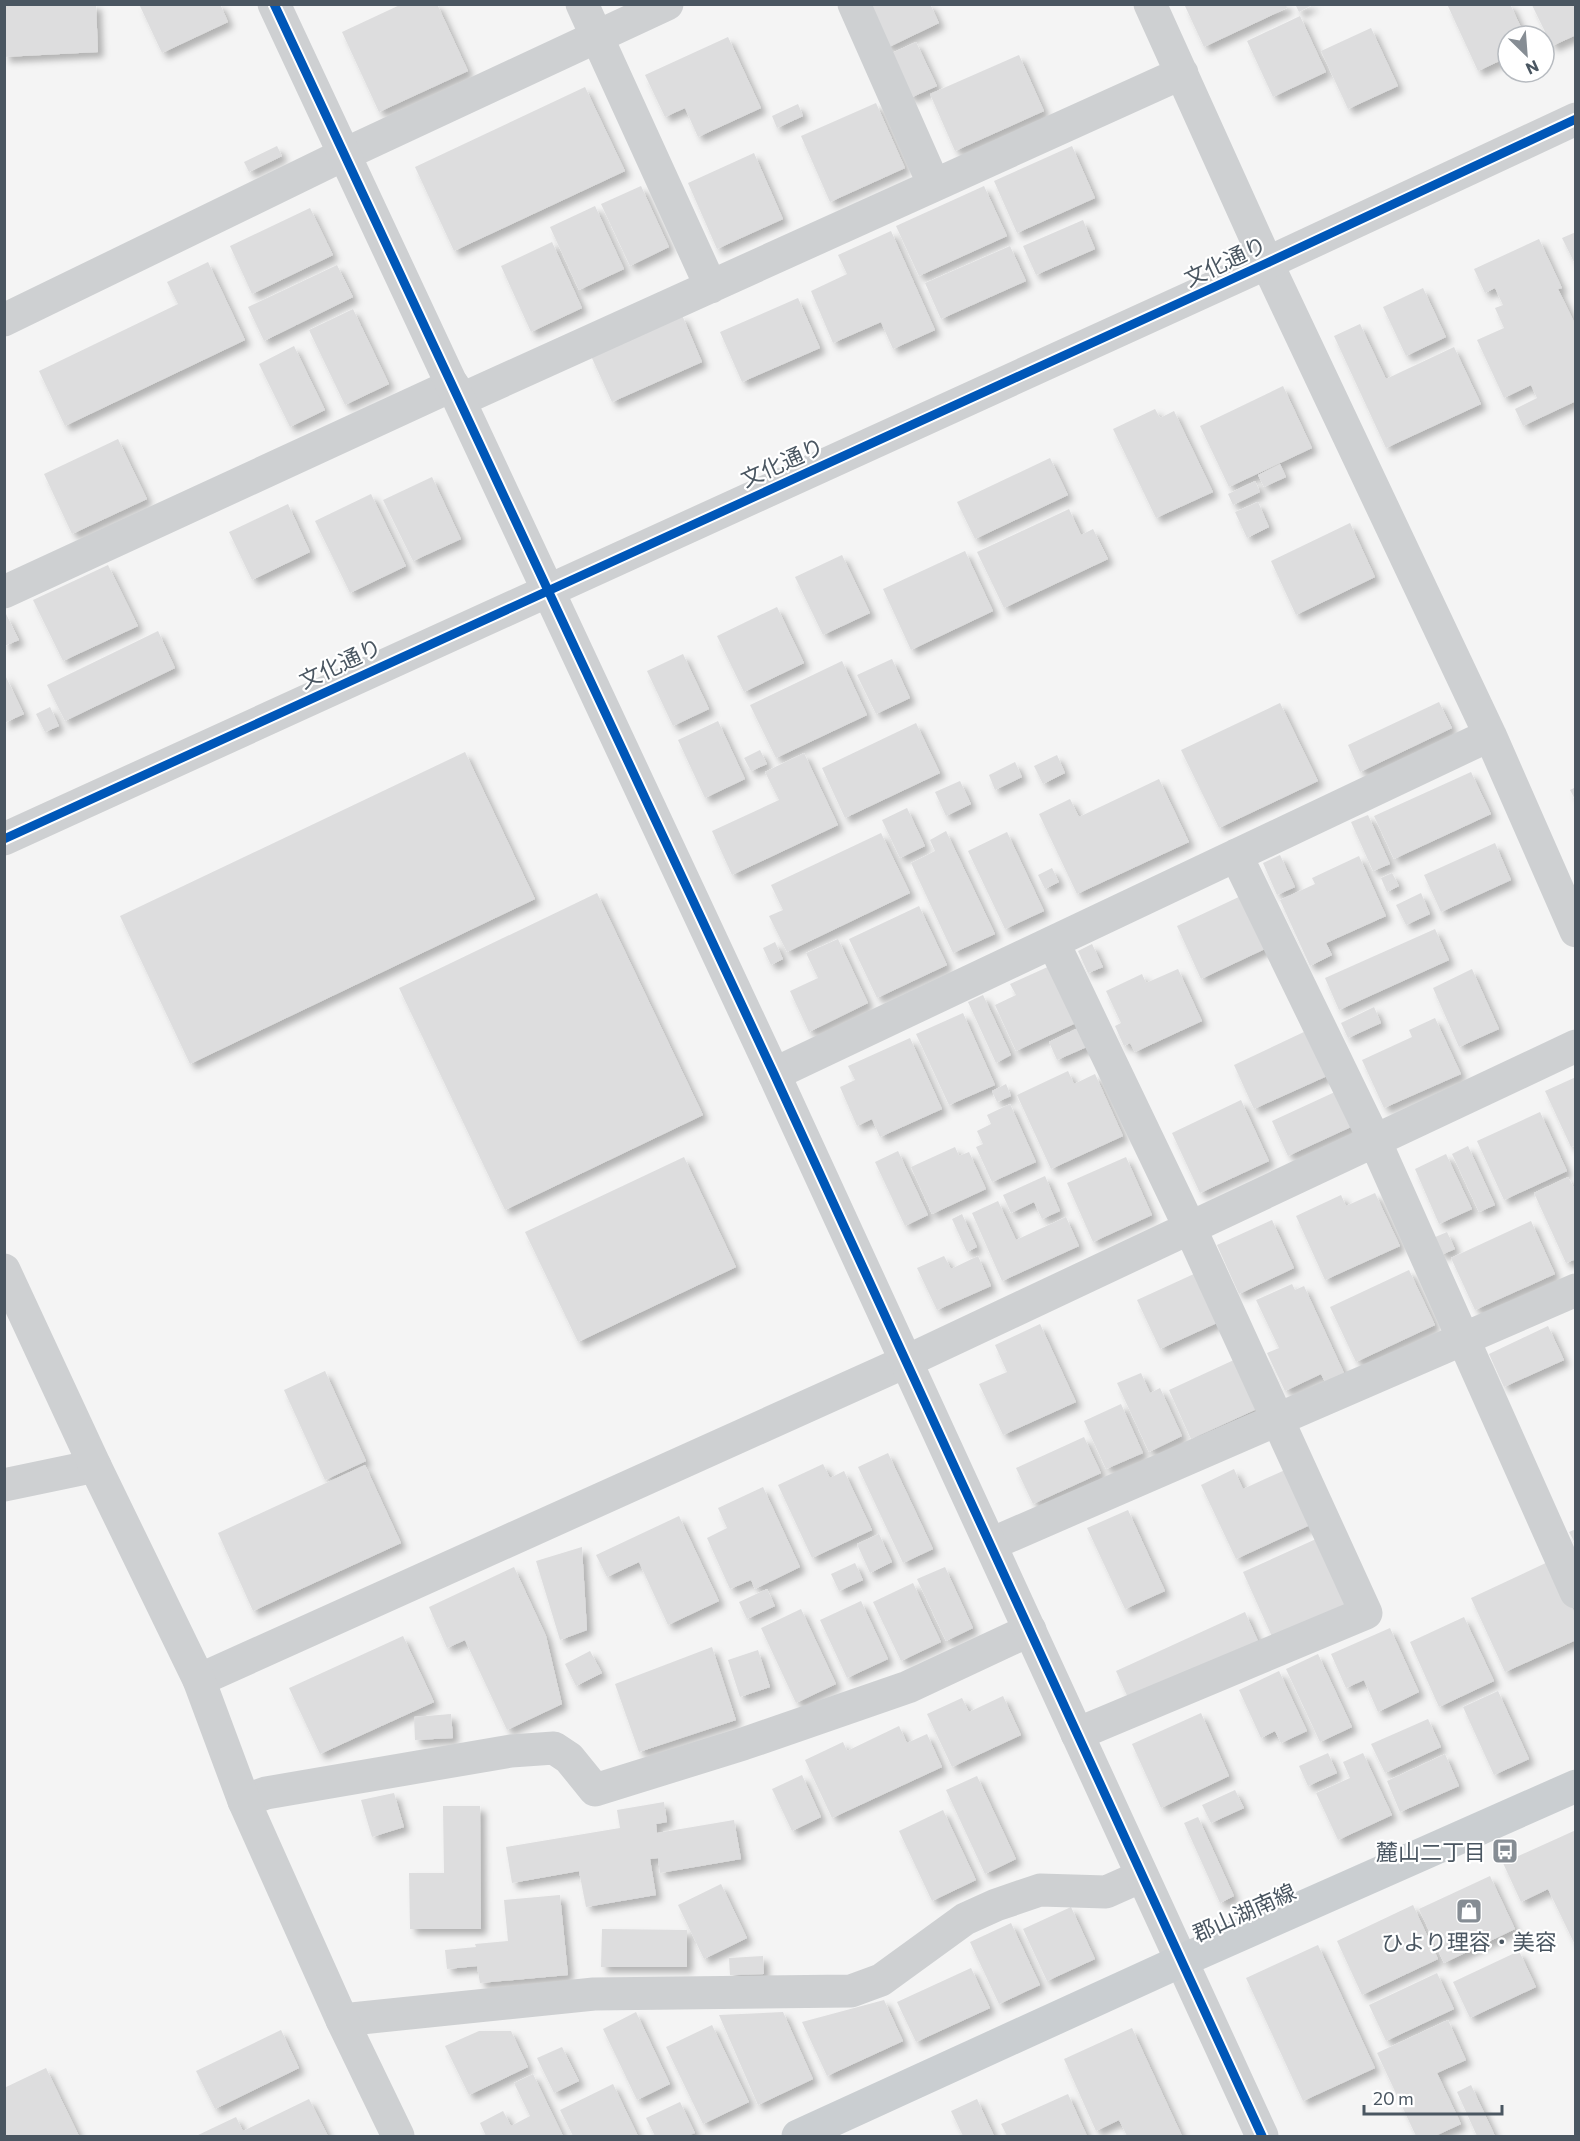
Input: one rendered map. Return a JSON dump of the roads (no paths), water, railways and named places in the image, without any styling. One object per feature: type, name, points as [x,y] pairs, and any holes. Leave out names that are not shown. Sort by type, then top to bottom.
[{"type":"main road","name":"郡山湖南線","points":[[798,2136],[1575,1786]]},
{"type":"street","points":[[274,4],[774,1074],[1262,2136]]},
{"type":"street","points":[[582,4],[711,286]]},
{"type":"street","points":[[4,320],[343,155],[667,4]]},
{"type":"street","points":[[854,4],[934,185]]},
{"type":"street","points":[[1150,4],[1267,264],[1490,735],[1575,931]]},
{"type":"street","points":[[4,592],[456,393],[711,286],[1182,73]]},
{"type":"street","name":"文化通り","points":[[4,838],[1267,264],[1575,119]]},
{"type":"street","points":[[774,1074],[1490,735]]},
{"type":"street","points":[[1236,855],[1375,1142],[1575,1592]]},
{"type":"street","points":[[1053,942],[1190,1228],[1366,1613],[1077,1734]]},
{"type":"street","points":[[199,1680],[905,1362],[1575,1046]]},
{"type":"street","points":[[4,1270],[95,1466],[199,1680],[244,1801],[342,2020],[398,2136]]},
{"type":"street","points":[[990,1544],[1575,1290]]},
{"type":"street","points":[[4,1485],[95,1466]]},
{"type":"street","points":[[244,1801],[266,1793],[511,1751],[554,1748],[569,1758],[595,1790],[743,1744],[908,1687],[1030,1630]]},
{"type":"street","points":[[342,2020],[594,1994],[851,1991],[881,1980],[965,1919],[996,1905],[1040,1890],[1106,1892],[1142,1876]]},
{"type":"place","name":"麓山二丁目","points":[[1505,1851]]},
{"type":"place","name":"ひより理容・美容","points":[[1469,1911]]}]
